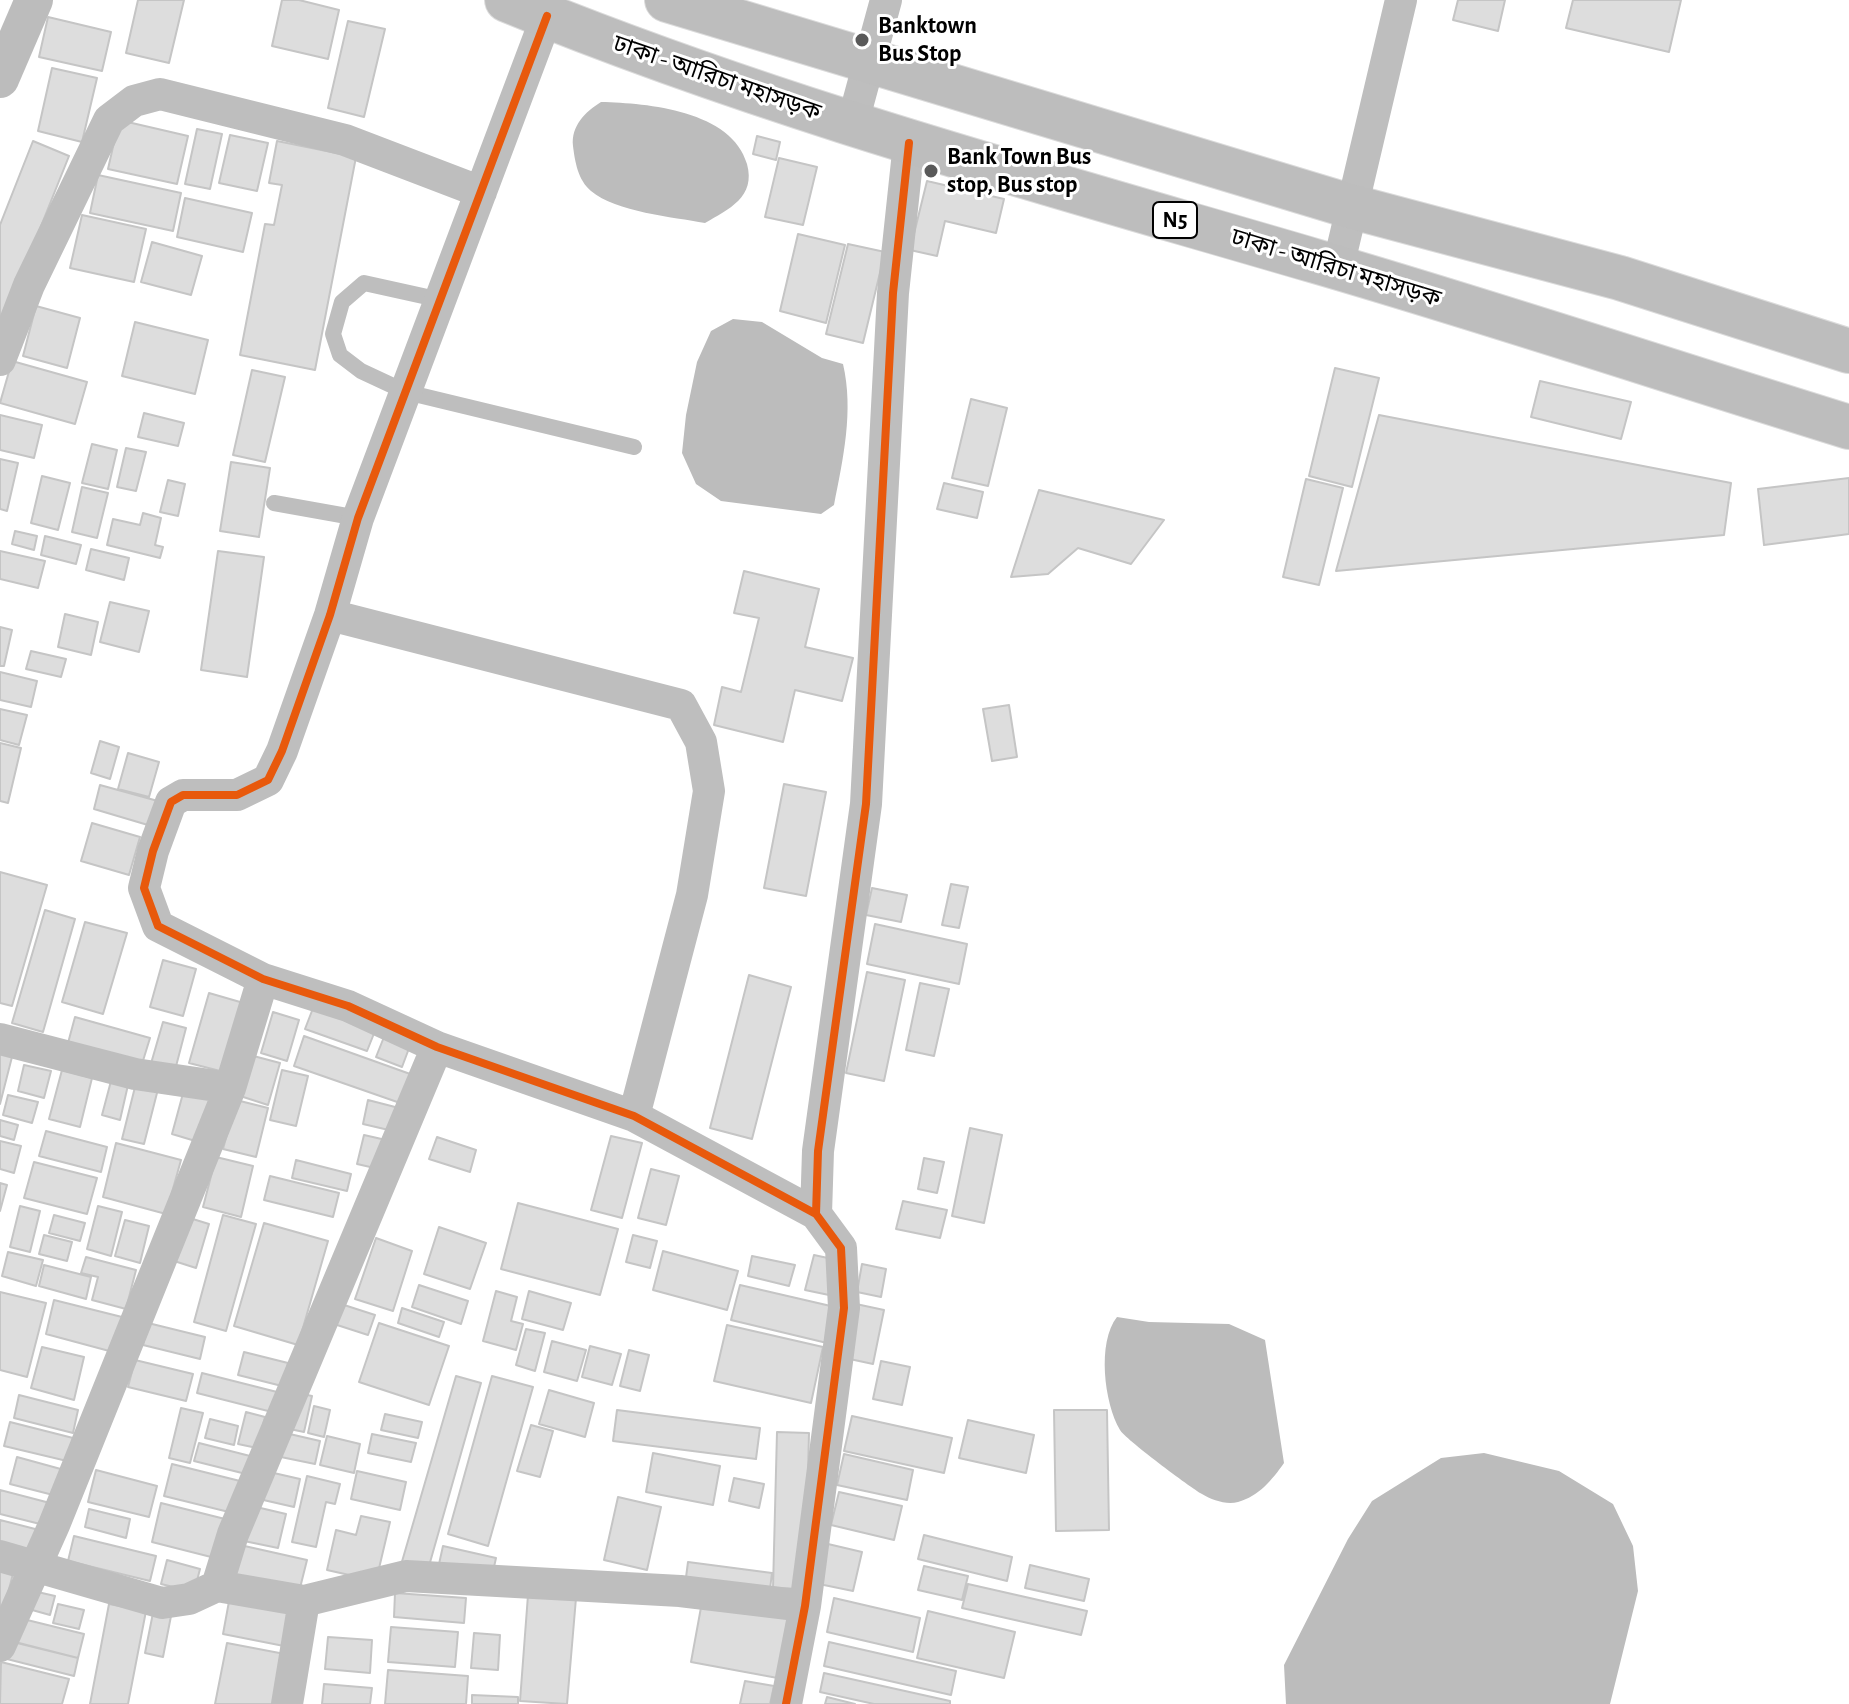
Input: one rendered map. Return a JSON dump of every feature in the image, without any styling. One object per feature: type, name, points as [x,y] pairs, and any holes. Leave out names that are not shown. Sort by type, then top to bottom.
[{"type":"highway","name":"ঢাকা - আরিচা মহাসড়ক","points":[[507,0],[741,90],[909,143],[1338,267],[1849,427]]},
{"type":"highway","points":[[667,0],[1353,207],[1620,278],[1849,351]]},
{"type":"street","points":[[852,125],[886,0]]},
{"type":"street","points":[[1338,267],[1401,0]]},
{"type":"street","points":[[547,16],[358,518],[330,615],[282,751],[268,780],[237,795],[183,795],[171,802],[153,851],[144,888],[158,926],[263,979],[348,1006],[437,1047],[634,1116],[816,1214],[841,1248],[844,1308],[805,1606],[786,1704]]},
{"type":"street","points":[[0,360],[29,285],[109,120],[134,101],[160,94],[345,140],[481,192]]},
{"type":"street","points":[[816,1214],[818,1151],[866,804],[893,293],[909,143]]},
{"type":"street","points":[[330,615],[681,705],[701,742],[709,791],[692,895],[634,1116]]},
{"type":"street","points":[[0,1646],[37,1567],[230,1088],[263,979]]},
{"type":"street","points":[[0,1039],[135,1074],[230,1088]]},
{"type":"street","points":[[217,1586],[233,1534],[437,1047]]},
{"type":"street","points":[[0,1556],[162,1603],[189,1599],[217,1586],[304,1601],[406,1576],[680,1591],[805,1606]]},
{"type":"street","points":[[287,1704],[304,1601]]},
{"type":"lane","points":[[441,300],[364,283],[342,302],[333,334],[340,355],[361,371],[406,392],[634,447]]},
{"type":"lane","points":[[274,503],[358,518]]},
{"type":"shaded area","points":[[601,102],[664,108],[707,121],[738,146],[749,175],[744,193],[731,207],[705,223],[645,213],[615,204],[591,191],[580,176],[573,139],[580,120]]},
{"type":"shaded area","points":[[733,319],[762,322],[822,358],[843,364],[848,399],[844,453],[834,505],[821,514],[721,501],[696,484],[682,453],[697,362],[711,331]]},
{"type":"shaded area","points":[[1117,1317],[1149,1322],[1229,1324],[1265,1340],[1284,1463],[1259,1492],[1233,1503],[1210,1498],[1158,1463],[1120,1430],[1110,1404],[1105,1373],[1107,1341]]},
{"type":"shaded area","points":[[1484,1453],[1559,1471],[1613,1504],[1633,1546],[1638,1591],[1610,1704],[1286,1704],[1284,1665],[1348,1539],[1372,1501],[1441,1458]]},
{"type":"building","points":[[138,0],[184,0],[169,63],[126,53]]},
{"type":"building","points":[[282,0],[299,0],[339,10],[328,59],[272,46]]},
{"type":"building","points":[[1458,0],[1505,0],[1498,31],[1453,20]]},
{"type":"building","points":[[1573,0],[1681,0],[1669,52],[1566,28]]},
{"type":"building","points":[[48,17],[111,32],[102,71],[39,57]]},
{"type":"building","points":[[348,21],[385,29],[364,117],[328,108]]},
{"type":"building","points":[[52,68],[97,78],[82,142],[38,131]]},
{"type":"building","points":[[119,120],[188,136],[177,184],[108,169]]},
{"type":"building","points":[[197,129],[222,134],[210,189],[185,184]]},
{"type":"building","points":[[230,135],[268,143],[257,191],[219,183]]},
{"type":"building","points":[[757,136],[780,142],[776,160],[753,154]]},
{"type":"building","points":[[33,141],[69,156],[0,329],[0,225]]},
{"type":"building","points":[[277,141],[356,157],[315,370],[240,355],[265,224],[274,225],[282,185],[269,183]]},
{"type":"building","points":[[779,158],[817,167],[803,225],[765,217]]},
{"type":"building","points":[[98,175],[181,193],[173,231],[90,213]]},
{"type":"building","points":[[927,181],[1004,199],[996,233],[945,221],[937,256],[910,250]]},
{"type":"building","points":[[185,198],[252,213],[243,252],[177,237]]},
{"type":"building","points":[[82,215],[146,229],[134,282],[70,268]]},
{"type":"building","points":[[798,234],[845,245],[826,323],[780,311]]},
{"type":"building","points":[[152,242],[202,256],[191,295],[141,282]]},
{"type":"building","points":[[848,244],[885,252],[863,343],[826,334]]},
{"type":"building","points":[[36,306],[80,318],[67,368],[23,356]]},
{"type":"building","points":[[135,322],[208,340],[195,394],[122,376]]},
{"type":"building","points":[[12,361],[87,382],[75,424],[0,403]]},
{"type":"building","points":[[1335,368],[1379,378],[1352,487],[1309,476]]},
{"type":"building","points":[[252,370],[285,377],[265,462],[233,455]]},
{"type":"building","points":[[1540,381],[1631,402],[1621,439],[1531,417]]},
{"type":"building","points":[[971,399],[1007,408],[988,486],[952,478]]},
{"type":"building","points":[[144,413],[184,423],[178,446],[138,437]]},
{"type":"building","points":[[0,415],[42,425],[34,458],[0,450]]},
{"type":"building","points":[[1379,415],[1731,483],[1724,535],[1336,571]]},
{"type":"building","points":[[92,444],[117,450],[108,489],[82,483]]},
{"type":"building","points":[[126,448],[146,452],[136,491],[117,487]]},
{"type":"building","points":[[0,459],[18,463],[7,511],[0,509]]},
{"type":"building","points":[[231,462],[270,468],[259,537],[220,531]]},
{"type":"building","points":[[42,476],[70,483],[58,530],[31,523]]},
{"type":"building","points":[[1849,478],[1849,534],[1764,545],[1758,489]]},
{"type":"building","points":[[1306,479],[1343,488],[1319,585],[1283,577]]},
{"type":"building","points":[[168,480],[185,484],[178,516],[160,512]]},
{"type":"building","points":[[944,483],[983,492],[977,518],[937,509]]},
{"type":"building","points":[[82,487],[108,493],[97,538],[72,532]]},
{"type":"building","points":[[1039,490],[1164,520],[1131,564],[1078,548],[1048,574],[1011,577]]},
{"type":"building","points":[[143,513],[161,518],[155,545],[163,547],[160,558],[107,545],[113,519],[140,525]]},
{"type":"building","points":[[15,531],[37,536],[34,550],[12,544]]},
{"type":"building","points":[[45,536],[81,545],[76,564],[41,555]]},
{"type":"building","points":[[91,549],[129,558],[124,580],[86,570]]},
{"type":"building","points":[[0,551],[45,561],[38,588],[0,579]]},
{"type":"building","points":[[218,551],[264,557],[247,677],[201,670]]},
{"type":"building","points":[[744,571],[819,589],[805,647],[853,658],[842,701],[795,690],[783,742],[714,725],[722,687],[741,692],[759,618],[734,613]]},
{"type":"building","points":[[110,602],[149,611],[139,652],[100,642]]},
{"type":"building","points":[[65,614],[98,622],[91,655],[58,647]]},
{"type":"building","points":[[0,627],[12,630],[4,666],[0,666]]},
{"type":"building","points":[[31,651],[66,659],[61,677],[26,669]]},
{"type":"building","points":[[0,672],[37,681],[31,707],[0,700]]},
{"type":"building","points":[[1009,705],[1017,757],[992,761],[983,709]]},
{"type":"building","points":[[0,709],[27,715],[19,745],[0,740]]},
{"type":"building","points":[[100,741],[119,747],[110,779],[91,773]]},
{"type":"building","points":[[0,743],[21,748],[8,803],[0,801]]},
{"type":"building","points":[[128,753],[159,762],[149,797],[118,789]]},
{"type":"building","points":[[784,784],[826,792],[806,896],[764,888]]},
{"type":"building","points":[[100,785],[165,803],[158,828],[94,809]]},
{"type":"building","points":[[92,823],[140,837],[129,875],[81,861]]},
{"type":"building","points":[[0,872],[47,885],[12,1006],[0,1003]]},
{"type":"building","points":[[951,884],[968,887],[959,928],[942,925]]},
{"type":"building","points":[[872,888],[907,895],[901,922],[866,915]]},
{"type":"building","points":[[45,910],[75,919],[43,1032],[12,1023]]},
{"type":"building","points":[[85,922],[127,933],[103,1014],[62,1002]]},
{"type":"building","points":[[875,924],[967,944],[959,984],[867,964]]},
{"type":"building","points":[[163,960],[196,969],[183,1016],[150,1007]]},
{"type":"building","points":[[867,972],[905,980],[884,1081],[846,1073]]},
{"type":"building","points":[[749,975],[791,987],[752,1139],[710,1128]]},
{"type":"building","points":[[920,983],[949,989],[934,1056],[906,1050]]},
{"type":"building","points":[[209,993],[247,1004],[228,1073],[189,1063]]},
{"type":"building","points":[[315,1003],[377,1026],[367,1051],[305,1029]]},
{"type":"building","points":[[273,1012],[299,1020],[287,1061],[261,1053]]},
{"type":"building","points":[[75,1017],[150,1038],[142,1064],[68,1043]]},
{"type":"building","points":[[163,1022],[186,1028],[174,1074],[150,1067]]},
{"type":"building","points":[[386,1032],[411,1043],[402,1067],[376,1057]]},
{"type":"building","points":[[304,1036],[413,1075],[403,1104],[294,1066]]},
{"type":"building","points":[[0,1050],[13,1053],[0,1104]]},
{"type":"building","points":[[246,1054],[280,1063],[268,1105],[234,1094]]},
{"type":"building","points":[[24,1065],[51,1071],[44,1098],[18,1091]]},
{"type":"building","points":[[62,1070],[92,1078],[80,1127],[49,1119]]},
{"type":"building","points":[[282,1070],[308,1076],[296,1126],[270,1120]]},
{"type":"building","points":[[111,1081],[128,1085],[120,1120],[102,1115]]},
{"type":"building","points":[[136,1083],[158,1089],[144,1144],[122,1139]]},
{"type":"building","points":[[185,1086],[216,1095],[202,1143],[172,1134]]},
{"type":"building","points":[[8,1095],[38,1102],[32,1123],[3,1115]]},
{"type":"building","points":[[236,1100],[268,1108],[256,1157],[223,1149]]},
{"type":"building","points":[[368,1100],[399,1108],[393,1131],[363,1124]]},
{"type":"building","points":[[0,1120],[18,1125],[14,1140],[0,1136]]},
{"type":"building","points":[[970,1128],[1002,1135],[984,1223],[952,1216]]},
{"type":"building","points":[[46,1131],[107,1147],[101,1172],[39,1156]]},
{"type":"building","points":[[364,1135],[386,1140],[379,1169],[357,1164]]},
{"type":"building","points":[[611,1136],[642,1143],[622,1218],[591,1210]]},
{"type":"building","points":[[437,1137],[476,1150],[470,1172],[429,1159]]},
{"type":"building","points":[[0,1141],[21,1146],[14,1173],[0,1169]]},
{"type":"building","points":[[116,1143],[181,1160],[166,1214],[103,1197]]},
{"type":"building","points":[[216,1157],[253,1166],[241,1217],[203,1207]]},
{"type":"building","points":[[924,1158],[944,1162],[937,1193],[918,1189]]},
{"type":"building","points":[[296,1160],[351,1174],[347,1191],[292,1178]]},
{"type":"building","points":[[34,1162],[97,1178],[87,1214],[24,1198]]},
{"type":"building","points":[[651,1169],[679,1176],[666,1225],[638,1218]]},
{"type":"building","points":[[270,1176],[339,1193],[333,1217],[264,1200]]},
{"type":"building","points":[[0,1183],[7,1185],[0,1211]]},
{"type":"building","points":[[903,1201],[947,1210],[940,1238],[896,1229]]},
{"type":"building","points":[[518,1203],[618,1229],[600,1295],[501,1269]]},
{"type":"building","points":[[20,1206],[40,1211],[30,1252],[10,1247]]},
{"type":"building","points":[[98,1206],[122,1212],[111,1256],[87,1249]]},
{"type":"building","points":[[54,1215],[85,1223],[80,1241],[49,1233]]},
{"type":"building","points":[[223,1215],[256,1224],[226,1331],[194,1322]]},
{"type":"building","points":[[183,1216],[209,1224],[196,1268],[171,1260]]},
{"type":"building","points":[[125,1220],[149,1226],[140,1263],[115,1256]]},
{"type":"building","points":[[264,1223],[328,1241],[298,1345],[234,1326]]},
{"type":"building","points":[[439,1227],[486,1243],[470,1289],[424,1274]]},
{"type":"building","points":[[44,1235],[72,1242],[67,1261],[39,1254]]},
{"type":"building","points":[[633,1235],[657,1241],[650,1268],[626,1262]]},
{"type":"building","points":[[376,1238],[412,1251],[393,1311],[355,1299]]},
{"type":"building","points":[[663,1251],[738,1271],[727,1310],[653,1290]]},
{"type":"building","points":[[8,1252],[43,1260],[36,1286],[2,1276]]},
{"type":"building","points":[[814,1255],[837,1260],[829,1295],[805,1290]]},
{"type":"building","points":[[752,1256],[795,1265],[789,1286],[748,1276]]},
{"type":"building","points":[[86,1257],[136,1270],[126,1309],[92,1300],[98,1277],[81,1273]]},
{"type":"building","points":[[862,1264],[886,1269],[881,1297],[857,1292]]},
{"type":"building","points":[[44,1265],[91,1277],[86,1299],[39,1286]]},
{"type":"building","points":[[419,1285],[468,1301],[461,1324],[412,1307]]},
{"type":"building","points":[[740,1285],[835,1307],[827,1343],[731,1320]]},
{"type":"building","points":[[496,1291],[517,1297],[511,1321],[523,1324],[516,1350],[483,1341]]},
{"type":"building","points":[[529,1291],[571,1303],[563,1330],[522,1319]]},
{"type":"building","points":[[0,1292],[46,1303],[27,1377],[0,1370]]},
{"type":"building","points":[[54,1300],[122,1317],[113,1352],[46,1334]]},
{"type":"building","points":[[341,1304],[375,1315],[368,1335],[334,1324]]},
{"type":"building","points":[[856,1304],[884,1310],[873,1364],[845,1358]]},
{"type":"building","points":[[402,1308],[444,1322],[439,1337],[398,1323]]},
{"type":"building","points":[[148,1323],[205,1337],[200,1359],[143,1345]]},
{"type":"building","points":[[379,1323],[449,1346],[429,1405],[359,1382]]},
{"type":"building","points":[[727,1325],[823,1347],[811,1403],[714,1381]]},
{"type":"building","points":[[526,1329],[545,1333],[535,1371],[516,1365]]},
{"type":"building","points":[[552,1341],[586,1350],[577,1381],[544,1372]]},
{"type":"building","points":[[590,1346],[621,1354],[612,1385],[582,1377]]},
{"type":"building","points":[[42,1347],[84,1357],[74,1400],[31,1388]]},
{"type":"building","points":[[629,1350],[649,1355],[640,1391],[620,1386]]},
{"type":"building","points":[[244,1352],[288,1363],[282,1386],[238,1375]]},
{"type":"building","points":[[135,1360],[193,1374],[186,1401],[128,1387]]},
{"type":"building","points":[[881,1361],[910,1367],[902,1405],[873,1399]]},
{"type":"building","points":[[202,1373],[277,1392],[272,1412],[197,1393]]},
{"type":"building","points":[[456,1376],[481,1383],[427,1573],[401,1565]]},
{"type":"building","points":[[492,1376],[533,1387],[488,1546],[448,1534]]},
{"type":"building","points":[[549,1390],[594,1403],[585,1437],[539,1424]]},
{"type":"building","points":[[293,1392],[312,1396],[304,1432],[285,1428]]},
{"type":"building","points":[[19,1395],[78,1410],[73,1433],[14,1418]]},
{"type":"building","points":[[314,1406],[330,1410],[324,1437],[308,1433]]},
{"type":"building","points":[[181,1408],[203,1413],[190,1463],[169,1458]]},
{"type":"building","points":[[617,1410],[760,1428],[756,1459],[613,1441]]},
{"type":"building","points":[[1054,1410],[1107,1410],[1109,1530],[1056,1531]]},
{"type":"building","points":[[246,1412],[265,1417],[257,1448],[238,1444]]},
{"type":"building","points":[[385,1414],[422,1422],[418,1438],[381,1430]]},
{"type":"building","points":[[852,1416],[952,1438],[944,1473],[844,1451]]},
{"type":"building","points":[[210,1419],[238,1426],[234,1445],[205,1438]]},
{"type":"building","points":[[968,1420],[1034,1435],[1026,1473],[959,1458]]},
{"type":"building","points":[[10,1422],[73,1438],[67,1461],[4,1446]]},
{"type":"building","points":[[531,1425],[553,1431],[540,1477],[517,1471]]},
{"type":"building","points":[[281,1432],[320,1441],[315,1464],[276,1456]]},
{"type":"building","points":[[777,1432],[809,1433],[805,1589],[773,1588]]},
{"type":"building","points":[[372,1434],[416,1443],[411,1462],[368,1453]]},
{"type":"building","points":[[327,1436],[360,1444],[354,1473],[320,1465]]},
{"type":"building","points":[[199,1443],[254,1457],[250,1475],[194,1461]]},
{"type":"building","points":[[653,1453],[720,1466],[713,1505],[646,1492]]},
{"type":"building","points":[[844,1454],[913,1470],[907,1500],[837,1485]]},
{"type":"building","points":[[17,1457],[68,1471],[61,1497],[10,1484]]},
{"type":"building","points":[[172,1464],[244,1482],[237,1514],[164,1496]]},
{"type":"building","points":[[96,1470],[157,1486],[149,1517],[88,1502]]},
{"type":"building","points":[[265,1471],[300,1479],[294,1507],[259,1499]]},
{"type":"building","points":[[357,1471],[406,1482],[400,1510],[351,1499]]},
{"type":"building","points":[[307,1476],[340,1484],[335,1504],[326,1502],[316,1547],[292,1542]]},
{"type":"building","points":[[734,1478],[764,1484],[759,1508],[729,1501]]},
{"type":"building","points":[[0,1490],[50,1503],[44,1525],[0,1514]]},
{"type":"building","points":[[839,1492],[902,1506],[894,1540],[831,1525]]},
{"type":"building","points":[[618,1497],[661,1507],[647,1570],[604,1560]]},
{"type":"building","points":[[161,1503],[225,1519],[215,1558],[152,1542]]},
{"type":"building","points":[[252,1506],[286,1514],[278,1548],[244,1541]]},
{"type":"building","points":[[89,1509],[130,1519],[126,1538],[85,1527]]},
{"type":"building","points":[[361,1516],[390,1522],[376,1581],[327,1570],[336,1530],[356,1535]]},
{"type":"building","points":[[0,1520],[43,1531],[37,1554],[0,1545]]},
{"type":"building","points":[[924,1535],[1012,1557],[1007,1581],[918,1559]]},
{"type":"building","points":[[74,1536],[156,1556],[150,1581],[68,1561]]},
{"type":"building","points":[[828,1544],[862,1552],[853,1591],[819,1584]]},
{"type":"building","points":[[240,1545],[307,1560],[298,1596],[232,1581]]},
{"type":"building","points":[[443,1546],[496,1558],[492,1576],[439,1564]]},
{"type":"building","points":[[167,1560],[200,1569],[194,1592],[161,1584]]},
{"type":"building","points":[[688,1562],[772,1573],[769,1597],[685,1585]]},
{"type":"building","points":[[0,1563],[15,1566],[0,1624]]},
{"type":"building","points":[[1030,1565],[1089,1579],[1084,1601],[1025,1588]]},
{"type":"building","points":[[924,1566],[968,1576],[962,1600],[918,1590]]},
{"type":"building","points":[[968,1584],[1087,1611],[1081,1635],[962,1608]]},
{"type":"building","points":[[29,1590],[55,1596],[50,1615],[25,1608]]},
{"type":"building","points":[[395,1593],[466,1598],[464,1623],[394,1617]]},
{"type":"building","points":[[528,1595],[576,1598],[567,1704],[520,1701]]},
{"type":"building","points":[[230,1596],[297,1610],[289,1647],[223,1634]]},
{"type":"building","points":[[834,1598],[920,1618],[913,1652],[827,1632]]},
{"type":"building","points":[[702,1602],[794,1619],[783,1679],[691,1662]]},
{"type":"building","points":[[58,1604],[84,1610],[79,1629],[53,1623]]},
{"type":"building","points":[[109,1604],[146,1611],[128,1704],[90,1704]]},
{"type":"building","points":[[928,1611],[1015,1632],[1004,1678],[917,1658]]},
{"type":"building","points":[[153,1613],[171,1616],[163,1657],[145,1653]]},
{"type":"building","points":[[19,1618],[84,1634],[78,1658],[13,1642]]},
{"type":"building","points":[[391,1627],[458,1632],[455,1667],[388,1662]]},
{"type":"building","points":[[474,1633],[500,1635],[498,1670],[471,1668]]},
{"type":"building","points":[[328,1637],[372,1640],[370,1673],[325,1669]]},
{"type":"building","points":[[7,1640],[78,1658],[74,1676],[3,1658]]},
{"type":"building","points":[[829,1642],[956,1671],[951,1695],[824,1666]]},
{"type":"building","points":[[227,1643],[290,1655],[279,1704],[215,1704]]},
{"type":"building","points":[[1,1662],[69,1679],[62,1704],[0,1704]]},
{"type":"building","points":[[388,1670],[468,1676],[466,1704],[385,1704]]},
{"type":"building","points":[[824,1673],[950,1701],[950,1704],[874,1704],[820,1692]]},
{"type":"building","points":[[745,1681],[774,1686],[770,1704],[740,1704]]},
{"type":"building","points":[[324,1684],[372,1688],[370,1704],[322,1704]]},
{"type":"building","points":[[472,1695],[518,1697],[518,1704],[472,1704]]},
{"type":"building","points":[[827,1697],[855,1704],[825,1704]]},
{"type":"waterway","points":[[0,79],[34,0]]},
{"type":"cycle path","points":[[547,16],[358,518],[330,615],[282,751],[268,780],[237,795],[183,795],[171,802],[153,851],[144,888],[158,926],[263,979],[348,1006],[437,1047],[634,1116],[816,1214]]},
{"type":"cycle path","points":[[786,1704],[805,1606],[844,1308],[841,1248],[816,1214],[818,1151],[866,804],[893,293],[909,143]]},
{"type":"place","name":"Banktown Bus Stop","points":[[862,40]]},
{"type":"place","name":"Bank Town Bus stop, Bus stop","points":[[931,171]]}]
